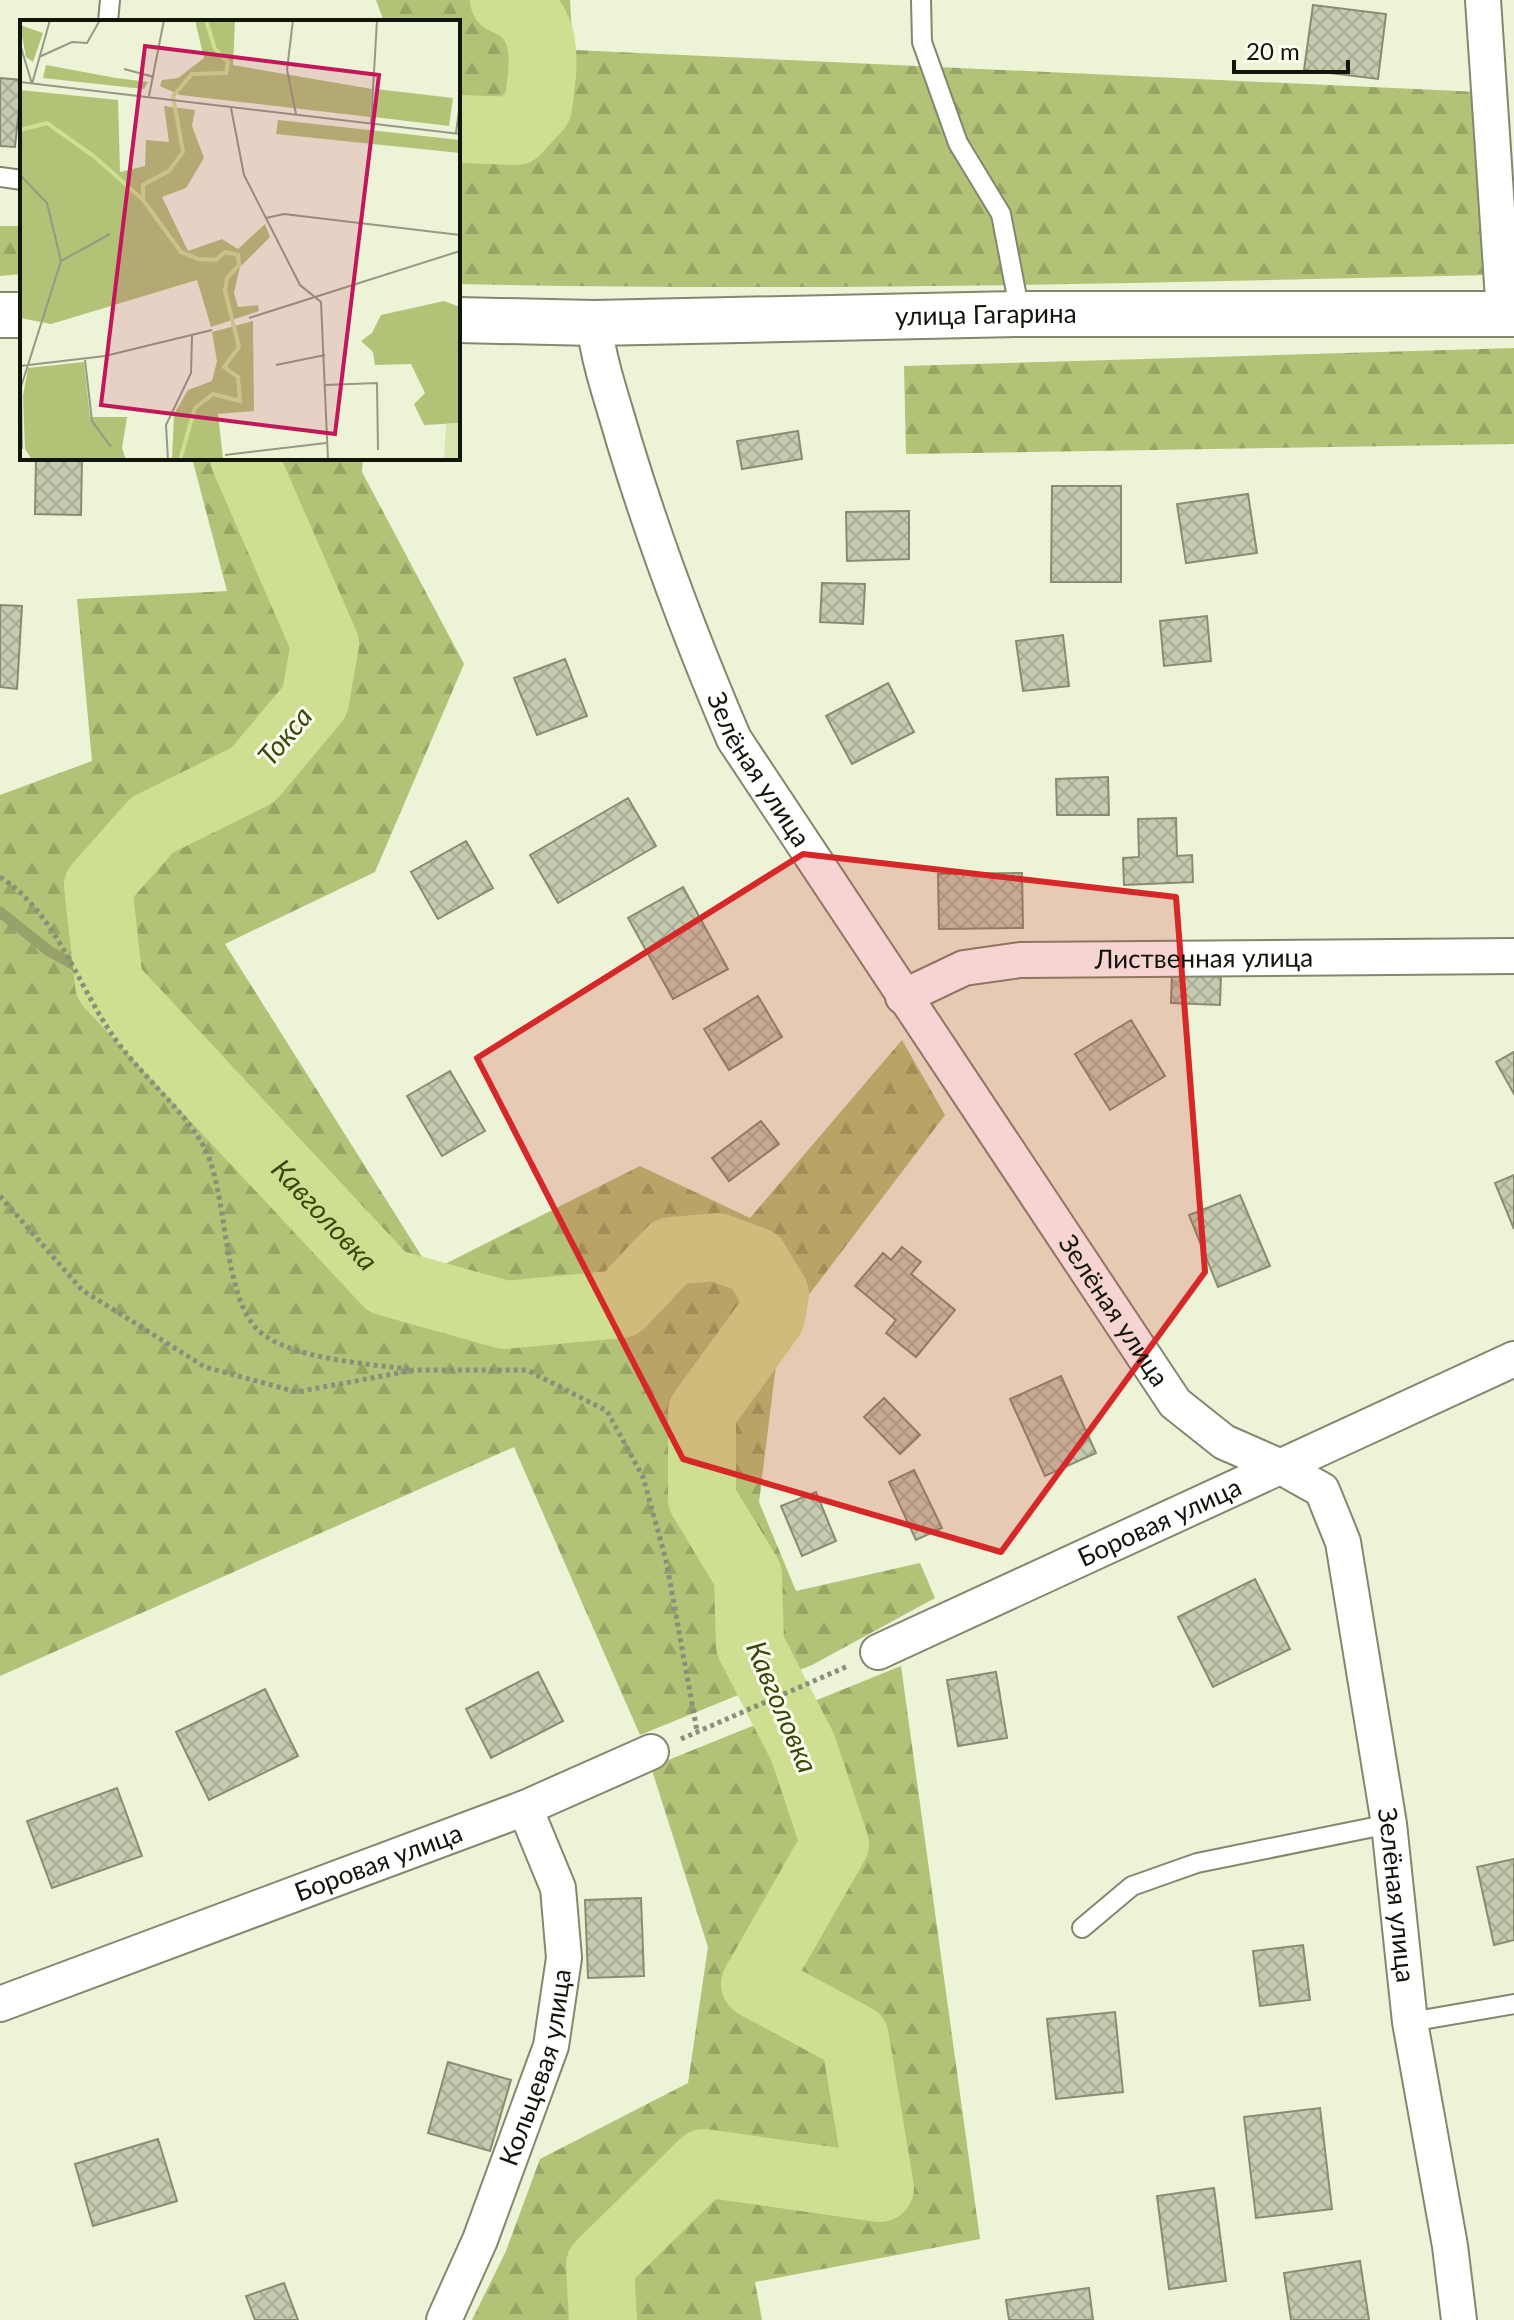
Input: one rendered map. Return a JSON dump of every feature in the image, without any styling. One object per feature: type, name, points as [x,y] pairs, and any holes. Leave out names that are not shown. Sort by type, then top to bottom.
[{"type":"main road","name":"улица Гагарина","points":[[460,320],[594,323],[1016,314],[1509,314]]},
{"type":"street","points":[[1483,0],[1509,314]]},
{"type":"street","name":"Зелёная улица","points":[[594,323],[598,351],[640,494],[690,638],[734,739],[1175,1403],[1224,1442],[1281,1467],[1322,1490],[1343,1542],[1389,1824],[1410,2022],[1450,2246],[1459,2320]]},
{"type":"street","name":"Лиственная улица","points":[[903,997],[964,968],[1020,960],[1514,956]]},
{"type":"street","name":"Боровая улица","points":[[878,1652],[1514,1359]]},
{"type":"street","name":"Боровая улица","points":[[0,2004],[525,1808],[651,1752]]},
{"type":"street","name":"Кольцевая улица","points":[[444,2320],[480,2240],[551,2046],[564,1958],[558,1888],[525,1808]]},
{"type":"lane","points":[[108,20],[110,0]]},
{"type":"lane","points":[[921,0],[922,42],[958,143],[1001,214],[1016,292],[1016,314]]},
{"type":"lane","points":[[0,177],[20,180]]},
{"type":"lane","points":[[1082,1928],[1132,1886],[1184,1868],[1389,1824]]},
{"type":"lane","points":[[1410,2022],[1514,2004]]},
{"type":"path","points":[[0,877],[17,887],[75,965],[111,1033],[205,1149],[221,1194],[241,1302],[258,1330],[292,1348],[334,1360],[414,1370],[527,1370],[607,1411],[643,1477],[666,1560],[697,1731]]},
{"type":"path","points":[[0,1196],[82,1290],[205,1367],[297,1392],[414,1370]]},
{"type":"path","points":[[651,1752],[878,1652]]},
{"type":"highlighted area","points":[[803,854],[1176,897],[1205,1272],[1001,1552],[683,1459],[477,1058]]},
{"type":"green space","points":[[376,0],[570,0],[573,50],[1479,92],[1489,275],[845,287],[460,284],[460,20],[383,20]]},
{"type":"green space","points":[[0,226],[20,226],[20,274],[0,276]]},
{"type":"green space","points":[[1514,348],[1514,444],[906,454],[904,366]]},
{"type":"green space","points":[[193,460],[363,460],[362,472],[464,664],[375,872],[225,944],[431,1271],[640,1166],[750,1218],[902,1040],[945,1115],[780,1333],[759,1502],[796,1591],[920,1563],[935,1598],[812,1665],[640,1735],[514,1447],[0,1676],[0,795],[92,761],[77,599],[227,591]]},
{"type":"green space","points":[[901,1666],[980,2239],[755,2282],[762,2320],[472,2320],[506,2251],[540,2159],[688,2083],[708,1947],[651,1767]]},
{"type":"building","points":[[1313,5],[1386,14],[1378,79],[1304,70]]},
{"type":"building","points":[[0,78],[20,80],[15,147],[0,146]]},
{"type":"building","points":[[798,431],[802,459],[742,469],[737,441]]},
{"type":"building","points":[[36,460],[82,460],[81,515],[35,514]]},
{"type":"building","points":[[1052,486],[1121,486],[1121,582],[1051,582]]},
{"type":"building","points":[[1248,494],[1257,553],[1186,563],[1177,504]]},
{"type":"building","points":[[909,511],[909,559],[847,561],[846,512]]},
{"type":"building","points":[[822,583],[865,584],[863,624],[820,622]]},
{"type":"building","points":[[0,605],[22,606],[17,689],[0,687]]},
{"type":"building","points":[[1207,616],[1211,661],[1164,666],[1160,621]]},
{"type":"building","points":[[1063,635],[1069,686],[1023,691],[1016,641]]},
{"type":"building","points":[[565,659],[587,716],[537,735],[514,678]]},
{"type":"building","points":[[888,683],[914,732],[852,764],[826,716]]},
{"type":"building","points":[[1108,777],[1109,815],[1057,815],[1056,779]]},
{"type":"building","points":[[628,798],[656,846],[558,903],[530,855]]},
{"type":"building","points":[[1176,818],[1177,856],[1192,855],[1193,882],[1124,885],[1123,858],[1139,857],[1138,819]]},
{"type":"building","points":[[466,841],[493,888],[438,919],[411,872]]},
{"type":"building","points":[[1022,873],[1023,928],[939,929],[938,874]]},
{"type":"building","points":[[683,887],[728,969],[673,999],[628,918]]},
{"type":"building","points":[[1172,973],[1221,975],[1220,1005],[1171,1003]]},
{"type":"building","points":[[758,996],[782,1037],[729,1070],[704,1029]]},
{"type":"building","points":[[1131,1020],[1165,1076],[1110,1110],[1075,1054]]},
{"type":"building","points":[[1514,1052],[1514,1094],[1496,1062]]},
{"type":"building","points":[[450,1071],[485,1131],[442,1156],[407,1096]]},
{"type":"building","points":[[761,1121],[779,1144],[729,1181],[712,1158]]},
{"type":"building","points":[[1514,1175],[1514,1229],[1495,1183]]},
{"type":"building","points":[[1240,1195],[1270,1266],[1218,1287],[1189,1215]]},
{"type":"building","points":[[902,1247],[921,1262],[911,1274],[955,1310],[916,1357],[886,1333],[896,1320],[855,1286],[883,1253],[891,1260]]},
{"type":"building","points":[[1061,1376],[1096,1453],[1045,1476],[1010,1399]]},
{"type":"building","points":[[884,1398],[920,1435],[900,1454],[864,1417]]},
{"type":"building","points":[[914,1470],[942,1528],[916,1540],[889,1482]]},
{"type":"building","points":[[816,1492],[836,1541],[802,1556],[781,1506]]},
{"type":"building","points":[[1255,1579],[1290,1649],[1213,1687],[1178,1617]]},
{"type":"building","points":[[538,1672],[563,1721],[491,1758],[466,1709]]},
{"type":"building","points":[[996,1672],[1007,1738],[958,1746],[947,1680]]},
{"type":"building","points":[[265,1689],[298,1756],[209,1800],[176,1732]]},
{"type":"building","points":[[117,1788],[142,1856],[52,1888],[27,1821]]},
{"type":"building","points":[[1514,1859],[1514,1940],[1494,1945],[1477,1867]]},
{"type":"building","points":[[641,1898],[644,1976],[588,1978],[585,1900]]},
{"type":"building","points":[[1303,1945],[1310,2000],[1260,2006],[1253,1951]]},
{"type":"building","points":[[1115,2012],[1123,2092],[1056,2099],[1047,2019]]},
{"type":"building","points":[[448,2062],[511,2080],[490,2151],[428,2133]]},
{"type":"building","points":[[1320,2108],[1332,2209],[1256,2218],[1244,2117]]},
{"type":"building","points":[[158,2139],[177,2201],[93,2226],[75,2164]]},
{"type":"building","points":[[1214,2188],[1226,2281],[1169,2289],[1157,2196]]},
{"type":"building","points":[[1360,2261],[1369,2320],[1291,2320],[1284,2273]]},
{"type":"building","points":[[284,2283],[298,2320],[255,2320],[246,2296]]},
{"type":"building","points":[[1089,2288],[1093,2320],[1009,2320],[1006,2300]]},
{"type":"waterway","name":"Токса","points":[[460,129],[516,131],[538,107],[543,59],[537,31],[519,8],[504,0]]},
{"type":"waterway","name":"Кавголовка","points":[[245,460],[325,644],[315,701],[253,775],[152,825],[98,886],[109,984],[387,1282],[505,1315],[621,1304],[671,1251],[717,1247],[755,1261],[775,1294],[771,1317],[702,1412],[702,1499],[748,1575],[750,1645],[803,1748],[835,1844],[755,1984],[855,2038],[880,2188],[704,2163],[600,2265],[603,2320]]},
{"type":"waterway","points":[[0,912],[49,951],[109,984]]}]
